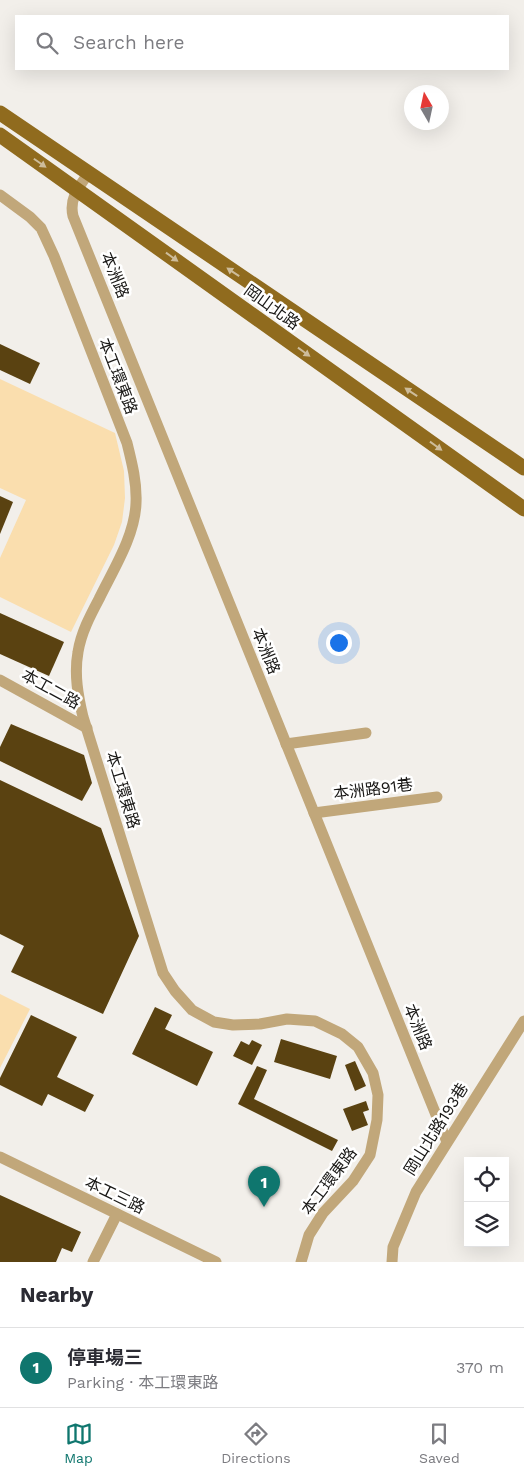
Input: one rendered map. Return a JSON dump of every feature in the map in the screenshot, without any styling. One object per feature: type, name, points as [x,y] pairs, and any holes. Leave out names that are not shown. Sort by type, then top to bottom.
[{"type":"main road","name":"岡山北路","points":[[0,113],[524,468]]},
{"type":"main road","name":"岡山北路","points":[[0,135],[524,509]]},
{"type":"street","name":"本洲路","points":[[88,174],[77,189],[72,201],[71,209],[73,216],[447,1142]]},
{"type":"street","name":"本工環東路","points":[[0,195],[30,217],[41,228],[123,434],[133,464],[136,485],[136,505],[133,520],[125,548],[83,631],[77,652],[76,673],[83,717],[163,973],[175,991],[192,1010],[214,1022],[233,1025],[260,1024],[286,1019],[315,1021],[342,1034],[358,1047],[373,1073],[378,1095],[377,1120],[370,1156],[353,1181],[323,1212],[309,1235],[301,1262]]},
{"type":"street","name":"本工二路","points":[[0,680],[87,728]]},
{"type":"street","points":[[286,744],[366,733]]},
{"type":"street","name":"本洲路91巷","points":[[314,813],[436,797]]},
{"type":"street","name":"岡山北路193巷","points":[[392,1262],[393,1248],[416,1192],[524,1022]]},
{"type":"street","name":"本工三路","points":[[0,1157],[216,1262]]},
{"type":"street","points":[[92,1262],[117,1214]]},
{"type":"shaded area","points":[[0,379],[115,433],[124,471],[125,498],[122,522],[114,545],[71,632],[0,597],[0,558],[26,500],[0,488]]},
{"type":"shaded area","points":[[0,994],[30,1009],[0,1068]]},
{"type":"building","points":[[0,344],[40,363],[30,384],[0,370]]},
{"type":"building","points":[[0,496],[13,502],[0,534]]},
{"type":"building","points":[[0,613],[64,642],[49,676],[0,654]]},
{"type":"building","points":[[11,724],[84,755],[92,783],[82,801],[0,761],[0,747]]},
{"type":"building","points":[[0,780],[101,828],[139,936],[103,1014],[11,972],[24,946],[0,934]]},
{"type":"building","points":[[155,1007],[172,1015],[165,1029],[213,1052],[197,1086],[132,1054]]},
{"type":"building","points":[[31,1015],[77,1037],[57,1077],[94,1095],[85,1112],[48,1094],[42,1106],[0,1085],[0,1078]]},
{"type":"building","points":[[281,1039],[337,1056],[330,1079],[274,1062]]},
{"type":"building","points":[[252,1040],[262,1045],[252,1065],[233,1056],[241,1041],[249,1045]]},
{"type":"building","points":[[355,1061],[366,1086],[355,1091],[345,1065]]},
{"type":"building","points":[[257,1066],[267,1070],[254,1099],[338,1140],[332,1151],[238,1104]]},
{"type":"building","points":[[366,1101],[369,1110],[363,1112],[368,1125],[352,1131],[343,1109]]},
{"type":"building","points":[[0,1195],[81,1232],[72,1252],[62,1248],[56,1262],[0,1262]]},
{"type":"place","name":"停車場三","points":[[264,1207]]}]
